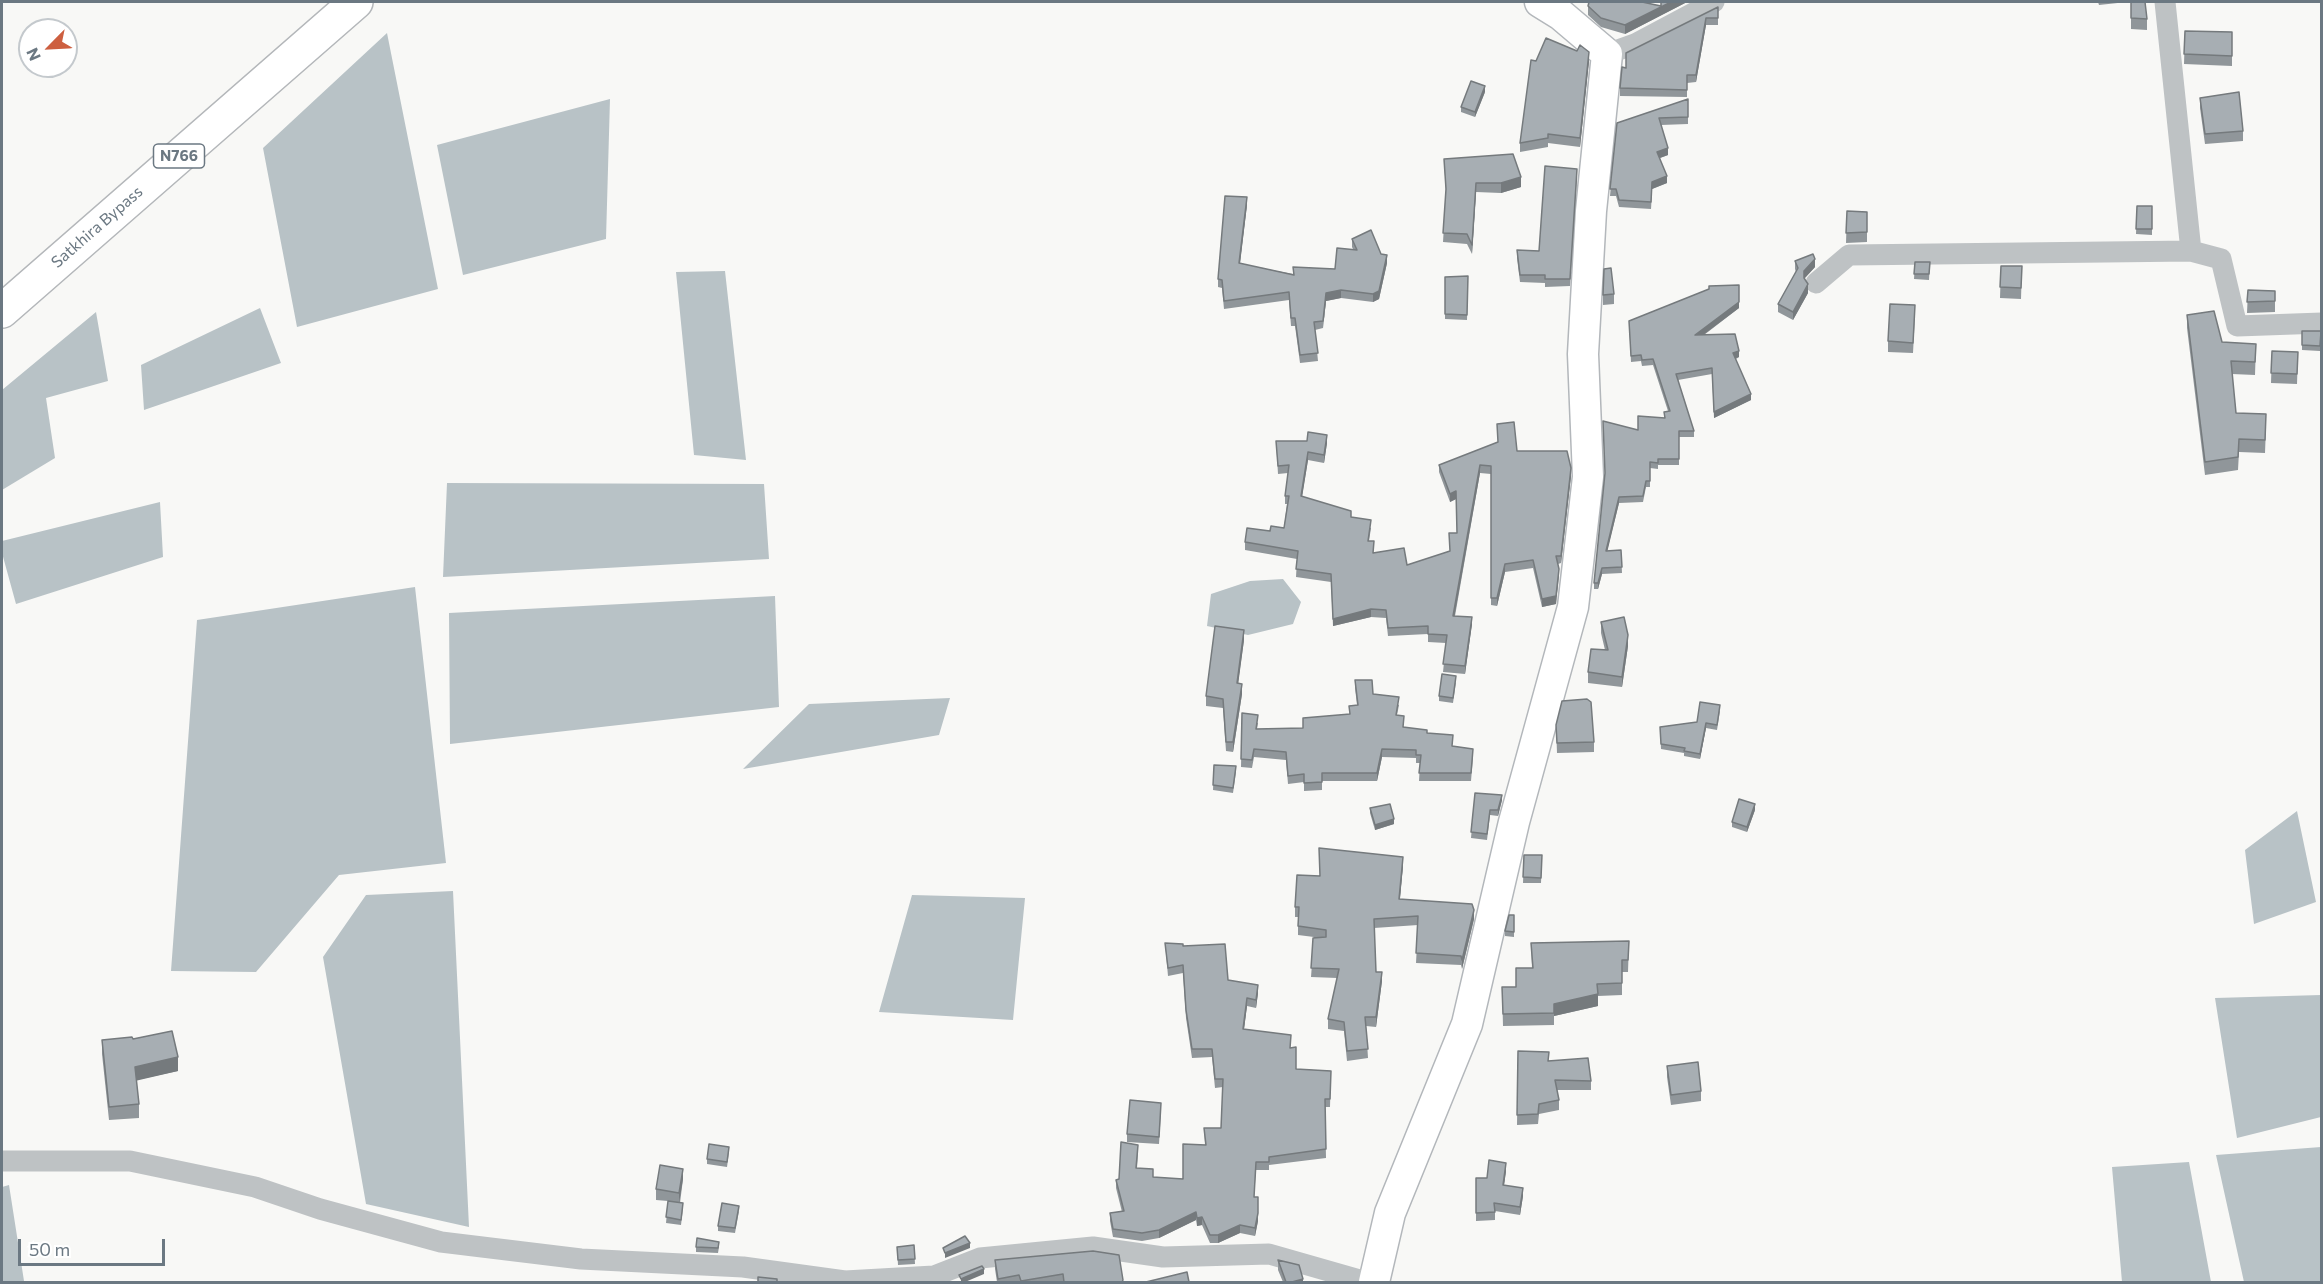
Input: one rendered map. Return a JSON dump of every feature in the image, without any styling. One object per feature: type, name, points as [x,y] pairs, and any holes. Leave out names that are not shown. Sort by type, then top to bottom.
[{"type":"highway","name":"Satkhira Bypass","points":[[2,311],[356,2]]},
{"type":"street","points":[[1540,2],[1561,15],[1607,54]]},
{"type":"street","points":[[1607,54],[1635,44],[1714,2]]},
{"type":"street","points":[[2165,2],[2191,251]]},
{"type":"street","points":[[1374,1282],[1390,1214],[1467,1024],[1514,822],[1573,607],[1588,477],[1583,354],[1591,211],[1607,54]]},
{"type":"street","points":[[1816,283],[1849,255],[2191,251],[2221,259],[2237,326],[2322,323]]},
{"type":"street","points":[[2,1161],[130,1161],[255,1187],[320,1209],[441,1242],[581,1259],[743,1267],[844,1281],[934,1276],[980,1258],[1093,1246],[1163,1257],[1269,1254],[1367,1282]]},
{"type":"shaded area","points":[[387,33],[438,289],[297,327],[263,148]]},
{"type":"shaded area","points":[[610,99],[606,239],[463,275],[437,145]]},
{"type":"shaded area","points":[[725,271],[746,460],[694,455],[676,272]]},
{"type":"shaded area","points":[[260,308],[281,363],[144,410],[141,365]]},
{"type":"shaded area","points":[[96,312],[108,381],[46,398],[55,458],[2,490],[2,390]]},
{"type":"shaded area","points":[[447,483],[764,484],[769,559],[443,577]]},
{"type":"shaded area","points":[[160,502],[163,557],[16,604],[2,553],[2,541]]},
{"type":"shaded area","points":[[1283,579],[1301,602],[1293,624],[1248,635],[1207,626],[1211,594],[1250,581]]},
{"type":"shaded area","points":[[415,587],[446,863],[339,875],[256,972],[171,971],[197,620]]},
{"type":"shaded area","points":[[775,596],[779,707],[450,744],[449,613]]},
{"type":"shaded area","points":[[950,698],[939,735],[743,769],[809,704]]},
{"type":"shaded area","points":[[2297,811],[2316,902],[2254,924],[2245,850]]},
{"type":"shaded area","points":[[453,891],[469,1227],[366,1204],[323,957],[366,895]]},
{"type":"shaded area","points":[[912,895],[1025,898],[1013,1020],[879,1012]]},
{"type":"shaded area","points":[[2321,995],[2321,1117],[2237,1138],[2215,998]]},
{"type":"shaded area","points":[[2321,1147],[2321,1282],[2244,1282],[2216,1155]]},
{"type":"shaded area","points":[[2189,1162],[2211,1282],[2122,1282],[2112,1167]]},
{"type":"shaded area","points":[[9,1185],[24,1281],[2,1282],[2,1187]]},
{"type":"building","points":[[1589,2],[1642,2],[1661,6],[1661,2],[1671,2],[1625,25],[1601,18],[1588,6]]},
{"type":"building","points":[[2131,2],[2145,2],[2147,19],[2131,18]]},
{"type":"building","points":[[1718,7],[1718,18],[1706,18],[1696,75],[1687,75],[1687,90],[1620,88],[1622,67],[1626,68],[1626,53]]},
{"type":"building","points":[[2185,31],[2232,32],[2232,56],[2184,54]]},
{"type":"building","points":[[1546,38],[1577,51],[1580,45],[1589,52],[1580,138],[1548,134],[1548,138],[1520,143],[1531,60],[1536,61]]},
{"type":"building","points":[[1471,81],[1485,86],[1475,112],[1461,107]]},
{"type":"building","points":[[2239,92],[2243,131],[2205,134],[2200,98]]},
{"type":"building","points":[[1688,99],[1688,117],[1659,118],[1668,148],[1657,152],[1667,176],[1652,182],[1651,202],[1619,200],[1616,189],[1610,189],[1617,123]]},
{"type":"building","points":[[1513,154],[1521,177],[1501,183],[1476,183],[1472,245],[1467,234],[1443,233],[1446,189],[1444,159]]},
{"type":"building","points":[[1545,166],[1577,169],[1570,279],[1545,279],[1545,275],[1520,275],[1517,250],[1539,251]]},
{"type":"building","points":[[1225,196],[1247,197],[1239,263],[1294,275],[1293,267],[1335,269],[1337,248],[1357,250],[1352,239],[1371,230],[1381,254],[1387,255],[1379,291],[1373,294],[1341,290],[1326,293],[1323,321],[1314,322],[1318,353],[1300,355],[1295,318],[1291,318],[1289,292],[1224,301],[1222,280],[1218,279]]},
{"type":"building","points":[[2137,206],[2152,206],[2152,229],[2136,229]]},
{"type":"building","points":[[1847,211],[1867,212],[1867,232],[1846,233]]},
{"type":"building","points":[[1813,254],[1815,259],[1804,271],[1804,278],[1808,284],[1793,312],[1778,304],[1798,268],[1795,261]]},
{"type":"building","points":[[1915,262],[1930,262],[1929,274],[1914,274]]},
{"type":"building","points":[[2001,266],[2022,266],[2021,288],[2000,287]]},
{"type":"building","points":[[1611,268],[1614,294],[1603,295],[1604,269]]},
{"type":"building","points":[[1468,276],[1467,315],[1445,314],[1445,277]]},
{"type":"building","points":[[1739,285],[1739,302],[1695,335],[1735,334],[1739,351],[1733,353],[1751,394],[1714,412],[1712,368],[1676,374],[1694,431],[1679,431],[1679,459],[1658,459],[1658,463],[1650,462],[1650,481],[1646,481],[1643,496],[1619,497],[1606,551],[1621,550],[1622,567],[1602,568],[1598,583],[1594,583],[1605,473],[1603,421],[1638,430],[1638,416],[1665,418],[1664,412],[1670,411],[1653,359],[1642,360],[1641,355],[1631,356],[1629,321],[1709,289],[1709,286]]},
{"type":"building","points":[[2248,290],[2275,291],[2275,301],[2247,302]]},
{"type":"building","points":[[1890,304],[1915,305],[1913,343],[1888,341]]},
{"type":"building","points":[[2214,311],[2222,342],[2256,344],[2255,362],[2231,361],[2236,413],[2266,414],[2265,440],[2239,439],[2238,457],[2205,462],[2187,315]]},
{"type":"building","points":[[2302,331],[2321,331],[2320,346],[2302,345]]},
{"type":"building","points":[[2272,351],[2298,352],[2297,374],[2271,373]]},
{"type":"building","points":[[1514,422],[1517,451],[1567,451],[1571,468],[1561,556],[1556,556],[1559,569],[1556,596],[1542,599],[1533,560],[1505,564],[1497,598],[1491,598],[1491,466],[1480,465],[1453,616],[1472,617],[1465,666],[1443,664],[1447,635],[1428,634],[1428,626],[1388,628],[1386,610],[1371,609],[1333,619],[1331,574],[1296,569],[1298,551],[1245,542],[1247,528],[1270,531],[1271,526],[1284,528],[1289,496],[1285,496],[1289,465],[1278,466],[1276,441],[1307,441],[1308,432],[1327,435],[1324,455],[1308,452],[1301,496],[1351,511],[1351,517],[1371,520],[1368,541],[1374,541],[1373,553],[1404,548],[1407,565],[1450,551],[1449,533],[1457,533],[1456,491],[1450,494],[1439,465],[1498,442],[1497,424]]},
{"type":"building","points":[[1624,617],[1628,635],[1622,677],[1588,672],[1591,649],[1608,650],[1601,622]]},
{"type":"building","points":[[1215,626],[1244,630],[1237,683],[1242,684],[1233,742],[1226,742],[1223,699],[1206,696]]},
{"type":"building","points":[[1442,674],[1456,676],[1453,698],[1439,696]]},
{"type":"building","points":[[1355,680],[1372,680],[1373,694],[1399,697],[1396,715],[1404,716],[1403,727],[1427,730],[1427,733],[1453,735],[1452,746],[1473,749],[1471,773],[1419,773],[1421,755],[1416,755],[1416,750],[1382,749],[1377,773],[1322,773],[1322,782],[1304,783],[1304,774],[1288,776],[1286,752],[1254,749],[1252,760],[1241,759],[1242,713],[1258,715],[1256,729],[1303,728],[1303,718],[1350,714],[1349,706],[1358,705]]},
{"type":"building","points":[[1587,699],[1591,702],[1594,742],[1557,743],[1556,725],[1562,701]]},
{"type":"building","points":[[1700,702],[1720,705],[1717,725],[1706,723],[1700,754],[1684,751],[1685,748],[1661,744],[1660,727],[1697,722]]},
{"type":"building","points":[[1214,765],[1236,766],[1233,788],[1213,785]]},
{"type":"building","points":[[1475,793],[1502,795],[1498,810],[1490,810],[1487,834],[1471,832]]},
{"type":"building","points":[[1739,799],[1755,804],[1747,827],[1732,822]]},
{"type":"building","points":[[1390,804],[1394,819],[1375,825],[1370,808]]},
{"type":"building","points":[[1319,848],[1403,857],[1399,899],[1472,904],[1474,910],[1462,960],[1461,956],[1416,953],[1418,916],[1374,919],[1376,972],[1382,972],[1376,1017],[1365,1017],[1368,1049],[1347,1051],[1344,1022],[1328,1019],[1339,969],[1311,968],[1313,938],[1326,937],[1326,930],[1298,926],[1299,907],[1295,907],[1297,875],[1320,876]]},
{"type":"building","points":[[1524,855],[1542,855],[1541,878],[1523,877]]},
{"type":"building","points":[[1509,915],[1514,915],[1514,932],[1505,931]]},
{"type":"building","points":[[1629,941],[1628,960],[1622,960],[1622,983],[1597,984],[1598,994],[1554,1004],[1554,1013],[1503,1014],[1502,987],[1516,987],[1516,968],[1533,968],[1531,943]]},
{"type":"building","points":[[1165,943],[1183,944],[1183,946],[1225,944],[1228,980],[1258,985],[1256,1000],[1247,998],[1243,1029],[1291,1035],[1290,1048],[1296,1047],[1296,1069],[1331,1071],[1330,1099],[1325,1099],[1326,1149],[1269,1157],[1269,1162],[1256,1162],[1254,1197],[1258,1197],[1258,1213],[1255,1228],[1240,1225],[1218,1235],[1210,1235],[1202,1217],[1197,1218],[1196,1212],[1159,1230],[1142,1233],[1113,1229],[1110,1213],[1124,1211],[1116,1180],[1119,1179],[1121,1142],[1138,1145],[1136,1168],[1153,1169],[1153,1177],[1183,1179],[1183,1144],[1206,1145],[1204,1128],[1221,1128],[1223,1079],[1215,1079],[1212,1049],[1192,1049],[1186,1010],[1183,965],[1168,968]]},
{"type":"building","points":[[172,1031],[178,1057],[135,1067],[139,1104],[109,1107],[102,1040],[132,1037],[133,1039]]},
{"type":"building","points":[[1518,1051],[1549,1052],[1548,1061],[1588,1058],[1591,1081],[1555,1080],[1559,1100],[1539,1104],[1538,1114],[1517,1115]]},
{"type":"building","points":[[1698,1062],[1701,1091],[1671,1095],[1667,1066]]},
{"type":"building","points":[[1130,1100],[1161,1103],[1159,1137],[1127,1134]]},
{"type":"building","points":[[709,1144],[729,1147],[727,1162],[707,1159]]},
{"type":"building","points":[[1489,1160],[1506,1163],[1503,1185],[1523,1188],[1520,1207],[1494,1203],[1495,1212],[1476,1213],[1476,1178],[1487,1178]]},
{"type":"building","points":[[660,1165],[683,1169],[679,1193],[656,1189]]},
{"type":"building","points":[[668,1201],[683,1203],[681,1220],[666,1217]]},
{"type":"building","points":[[722,1203],[739,1206],[735,1228],[718,1226]]},
{"type":"building","points":[[965,1236],[970,1243],[945,1253],[943,1248]]},
{"type":"building","points":[[697,1238],[719,1242],[718,1248],[696,1247]]},
{"type":"building","points":[[914,1245],[915,1259],[898,1260],[897,1247]]},
{"type":"building","points":[[1093,1251],[1119,1255],[1122,1282],[1064,1282],[1063,1274],[1021,1281],[1019,1275],[998,1279],[995,1260]]},
{"type":"building","points":[[1278,1260],[1299,1265],[1303,1279],[1286,1282]]},
{"type":"building","points":[[982,1266],[984,1269],[961,1279],[959,1275]]},
{"type":"building","points":[[1187,1272],[1189,1282],[1146,1282]]},
{"type":"building","points":[[758,1277],[777,1279],[777,1282],[758,1282]]}]
